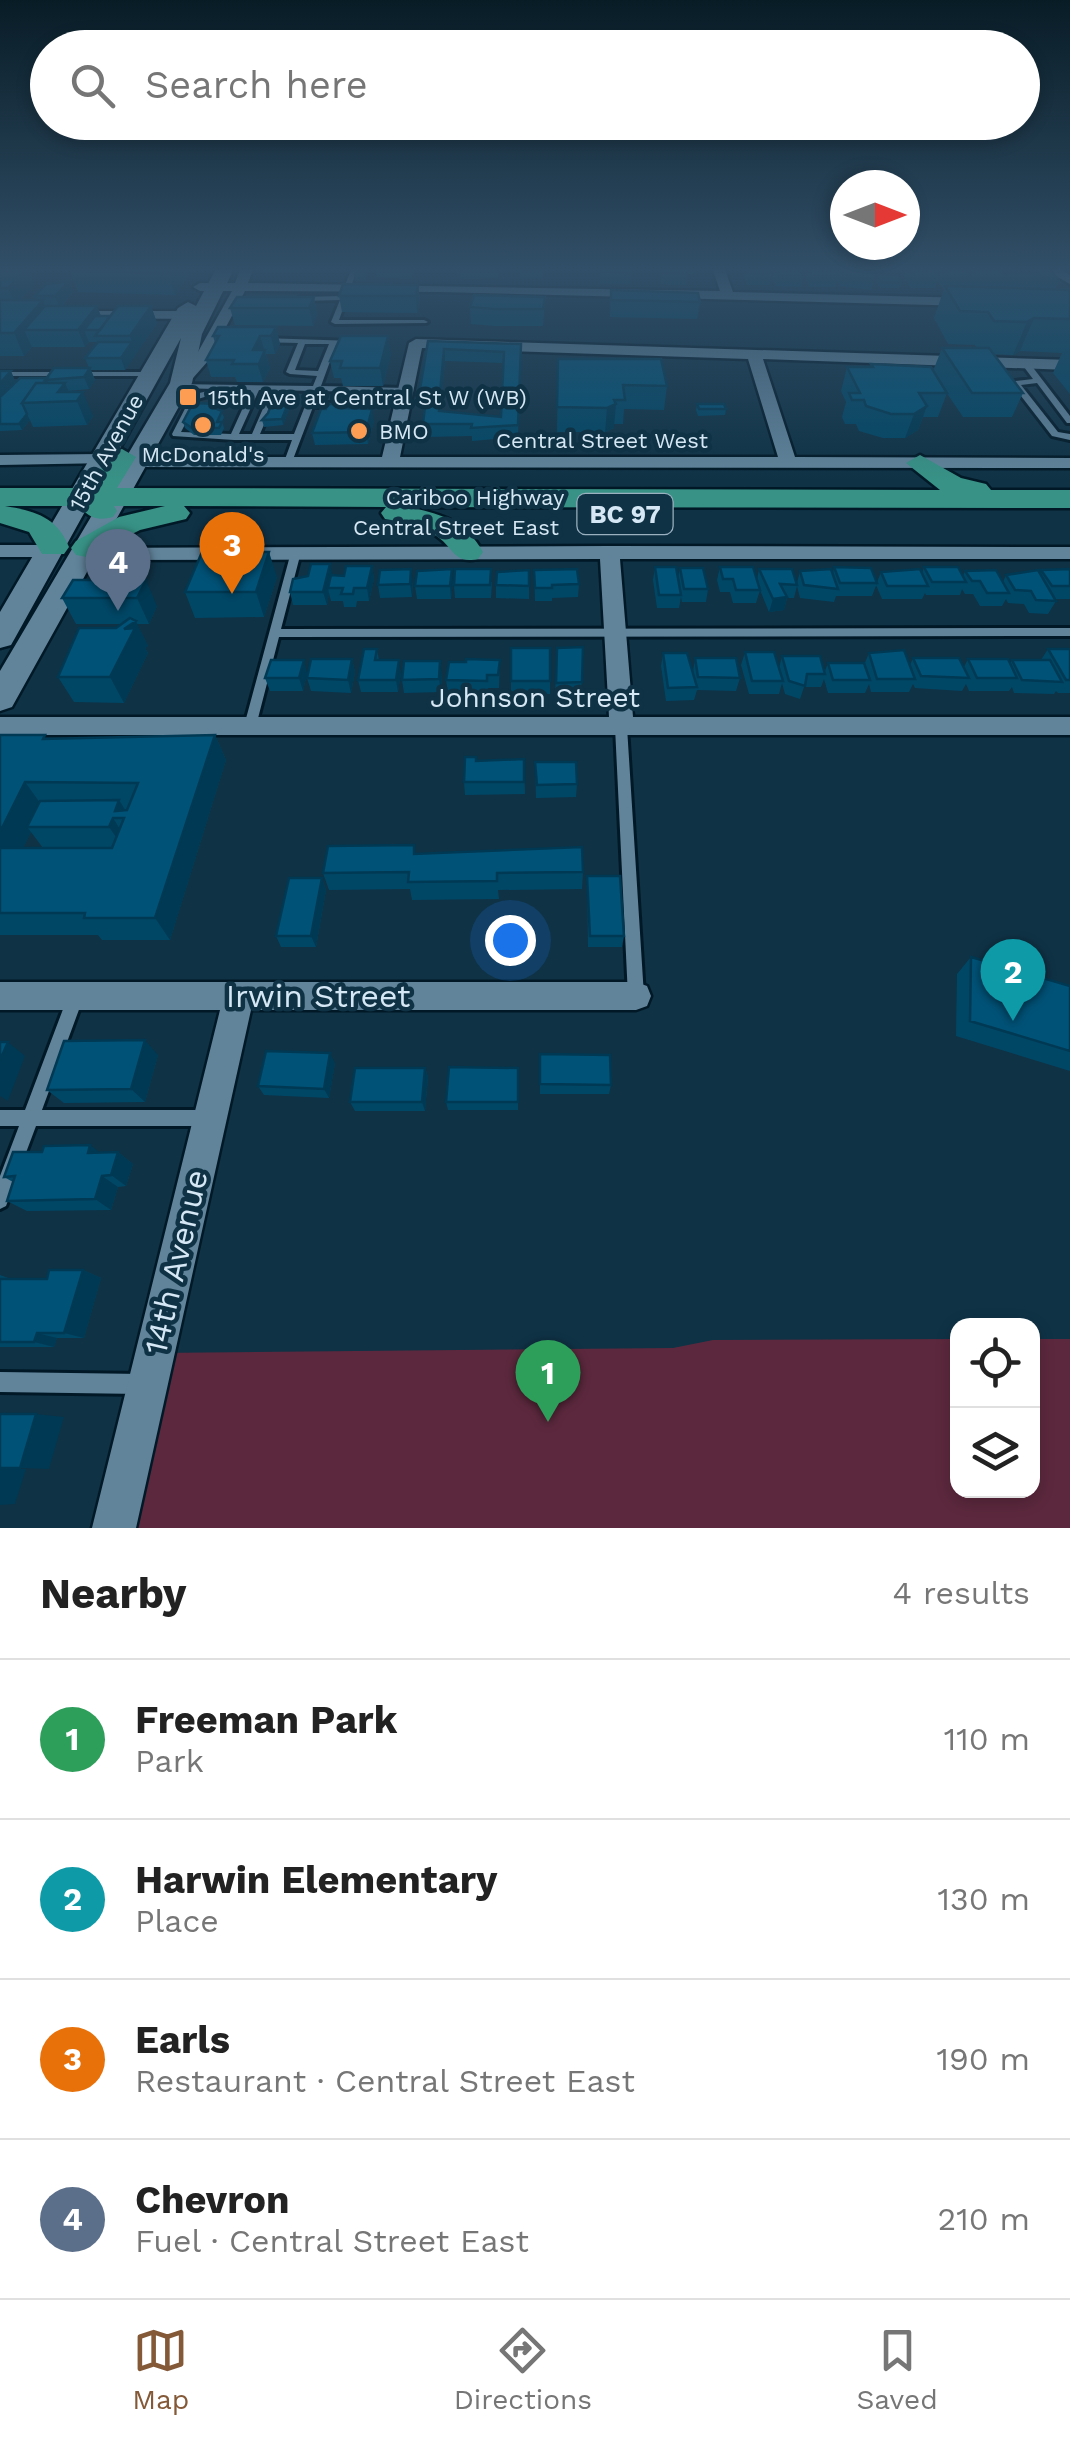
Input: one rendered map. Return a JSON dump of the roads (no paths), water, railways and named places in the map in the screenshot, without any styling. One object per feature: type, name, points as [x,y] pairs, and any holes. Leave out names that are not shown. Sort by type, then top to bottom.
[{"type":"highway","points":[[564,498],[621,489],[628,485],[638,462]]},
{"type":"highway","points":[[920,463],[964,489],[1070,499]]},
{"type":"highway","name":"Cariboo Highway","points":[[0,513],[106,483]]},
{"type":"highway","name":"Cariboo Highway","points":[[0,497],[106,483],[192,505],[396,512],[1070,514]]},
{"type":"highway","points":[[106,483],[154,486],[192,505]]},
{"type":"highway","name":"Cariboo Highway","points":[[192,505],[564,498],[1070,499]]},
{"type":"highway","points":[[0,513],[37,523],[68,550],[130,523],[192,505]]},
{"type":"highway","points":[[396,512],[443,526],[463,543],[467,552]]},
{"type":"main road","name":"15th Avenue","points":[[0,699],[68,550],[106,483],[133,404],[175,338]]},
{"type":"main road","name":"15th Avenue","points":[[106,483],[184,391],[189,338]]},
{"type":"main road","name":"15th Avenue","points":[[0,638],[68,550]]},
{"type":"street","name":"15th Avenue","points":[[184,391],[215,338]]},
{"type":"street","points":[[390,462],[416,344],[1070,364]]},
{"type":"street","points":[[754,354],[788,462]]},
{"type":"street","name":"Central Street West","points":[[0,460],[106,483],[288,462],[1070,463]]},
{"type":"street","name":"Central Street East","points":[[0,551],[1070,553]]},
{"type":"street","points":[[609,552],[618,632],[621,728]]},
{"type":"street","name":"Johnson Street","points":[[0,726],[1070,726]]},
{"type":"street","name":"Irwin Street","points":[[0,996],[636,996]]},
{"type":"street","name":"14th Avenue","points":[[114,1528],[239,996]]},
{"type":"lane","points":[[245,340],[372,343]]},
{"type":"lane","points":[[302,342],[290,372],[322,374]]},
{"type":"lane","points":[[288,462],[332,343]]},
{"type":"lane","points":[[1025,363],[1070,421]]},
{"type":"lane","points":[[0,374],[150,374]]},
{"type":"lane","points":[[1038,381],[1015,382],[1054,434],[1070,436]]},
{"type":"lane","points":[[184,391],[220,394],[276,388],[406,390]]},
{"type":"lane","points":[[255,437],[276,388]]},
{"type":"lane","points":[[310,405],[362,405],[368,389]]},
{"type":"lane","points":[[184,391],[255,391]]},
{"type":"lane","points":[[184,391],[178,436],[298,436]]},
{"type":"lane","points":[[234,437],[255,391]]},
{"type":"lane","points":[[250,726],[296,552]]},
{"type":"lane","points":[[273,633],[1070,632]]},
{"type":"lane","points":[[621,728],[636,996]]},
{"type":"lane","points":[[0,1200],[76,996]]},
{"type":"lane","points":[[0,1118],[210,1118]]},
{"type":"lane","points":[[0,1382],[147,1384]]},
{"type":"place","name":"15th Ave at Central St W (WB)","points":[[188,397]]},
{"type":"place","name":"McDonald's","points":[[203,425]]},
{"type":"place","name":"BMO","points":[[359,431]]},
{"type":"place","name":"Earls","points":[[232,594]]},
{"type":"place","name":"Chevron","points":[[118,611]]},
{"type":"place","name":"Harwin Elementary","points":[[1013,1021]]},
{"type":"place","name":"Freeman Park","points":[[548,1422]]}]
